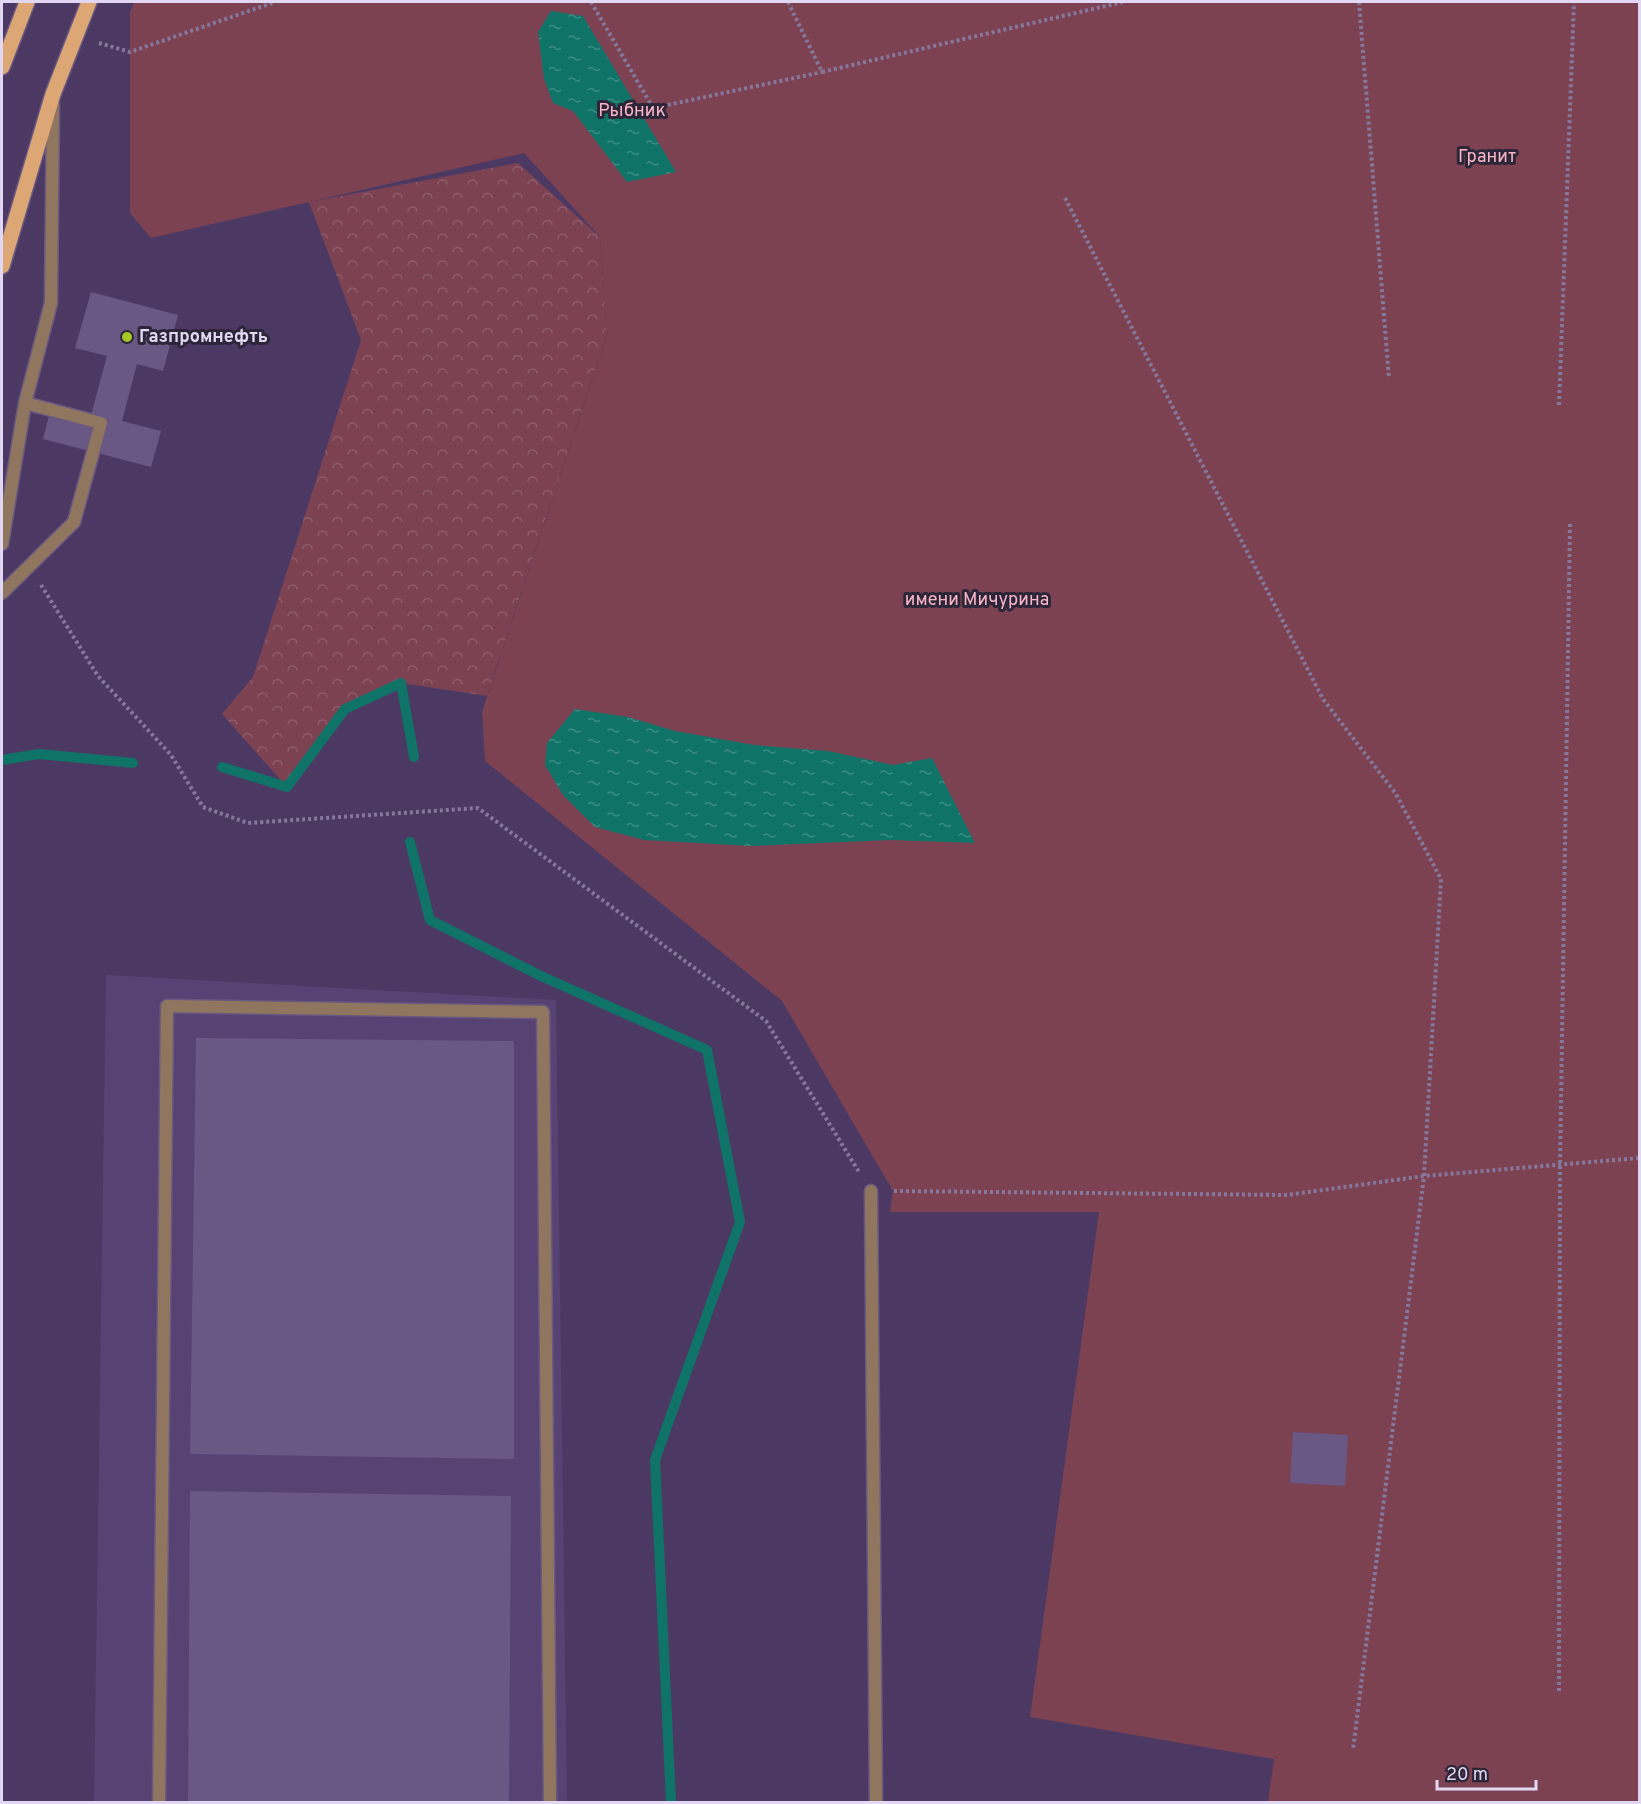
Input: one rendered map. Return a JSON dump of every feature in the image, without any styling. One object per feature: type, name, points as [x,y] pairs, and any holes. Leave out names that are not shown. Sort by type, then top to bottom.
[{"type":"main road","points":[[2,68],[27,2]]},
{"type":"main road","points":[[2,266],[53,94],[89,2]]},
{"type":"lane","points":[[2,544],[25,403],[51,303],[53,94]]},
{"type":"lane","points":[[2,593],[74,522],[100,423],[25,403]]},
{"type":"lane","points":[[159,1803],[167,1006],[543,1012],[550,1803]]},
{"type":"lane","points":[[871,1191],[876,1803]]},
{"type":"path","points":[[75,37],[130,52],[275,2]]},
{"type":"path","points":[[591,2],[653,108],[822,72],[1123,2]]},
{"type":"path","points":[[788,2],[822,72]]},
{"type":"path","points":[[1359,2],[1389,379]]},
{"type":"path","points":[[1559,405],[1574,2]]},
{"type":"path","points":[[1065,198],[1323,699],[1396,794],[1441,879],[1424,1176],[1353,1750]]},
{"type":"path","points":[[1559,1691],[1560,1166],[1570,523]]},
{"type":"path","points":[[29,566],[98,676],[171,755],[203,807],[248,823],[478,808],[766,1021],[871,1191],[1287,1195],[1424,1176],[1640,1158]]},
{"type":"shaded area","points":[[106,975],[556,1000],[567,1802],[94,1802]]},
{"type":"green space","name":"имени Мичурина","points":[[134,2],[1639,2],[1639,1802],[1268,1802],[1274,1759],[1030,1717],[1099,1212],[890,1212],[893,1191],[782,1001],[485,761],[482,712],[607,335],[600,237],[524,153],[151,238],[130,213],[130,12]]},
{"type":"green space","points":[[518,163],[600,237],[607,335],[487,696],[401,683],[345,709],[287,787],[222,714],[253,677],[361,340],[309,202]]},
{"type":"water","points":[[551,11],[583,16],[676,172],[627,182],[573,111],[553,103],[544,79],[538,32]]},
{"type":"water","points":[[575,709],[628,717],[675,731],[754,745],[828,751],[893,765],[932,758],[975,843],[891,840],[751,846],[644,840],[595,827],[563,795],[545,765],[547,743]]},
{"type":"building","points":[[91,292],[178,315],[163,371],[137,364],[122,421],[161,431],[151,467],[43,439],[52,404],[91,415],[107,356],[75,348]]},
{"type":"building","points":[[196,1038],[514,1041],[514,1459],[190,1454]]},
{"type":"building","points":[[1293,1432],[1348,1435],[1345,1486],[1290,1483]]},
{"type":"building","points":[[190,1491],[511,1496],[509,1802],[188,1802]]},
{"type":"waterway","points":[[222,767],[287,787],[345,709],[401,683],[414,757]]},
{"type":"waterway","points":[[2,760],[39,754],[133,763]]},
{"type":"waterway","points":[[410,842],[430,920],[541,976],[707,1050],[740,1222],[655,1460],[671,1802]]},
{"type":"place","name":"Газпромнефть","points":[[127,337]]},
{"type":"park label","name":"Рыбник","points":[[632,111]]},
{"type":"park label","name":"Гранит","points":[[1487,157]]}]
